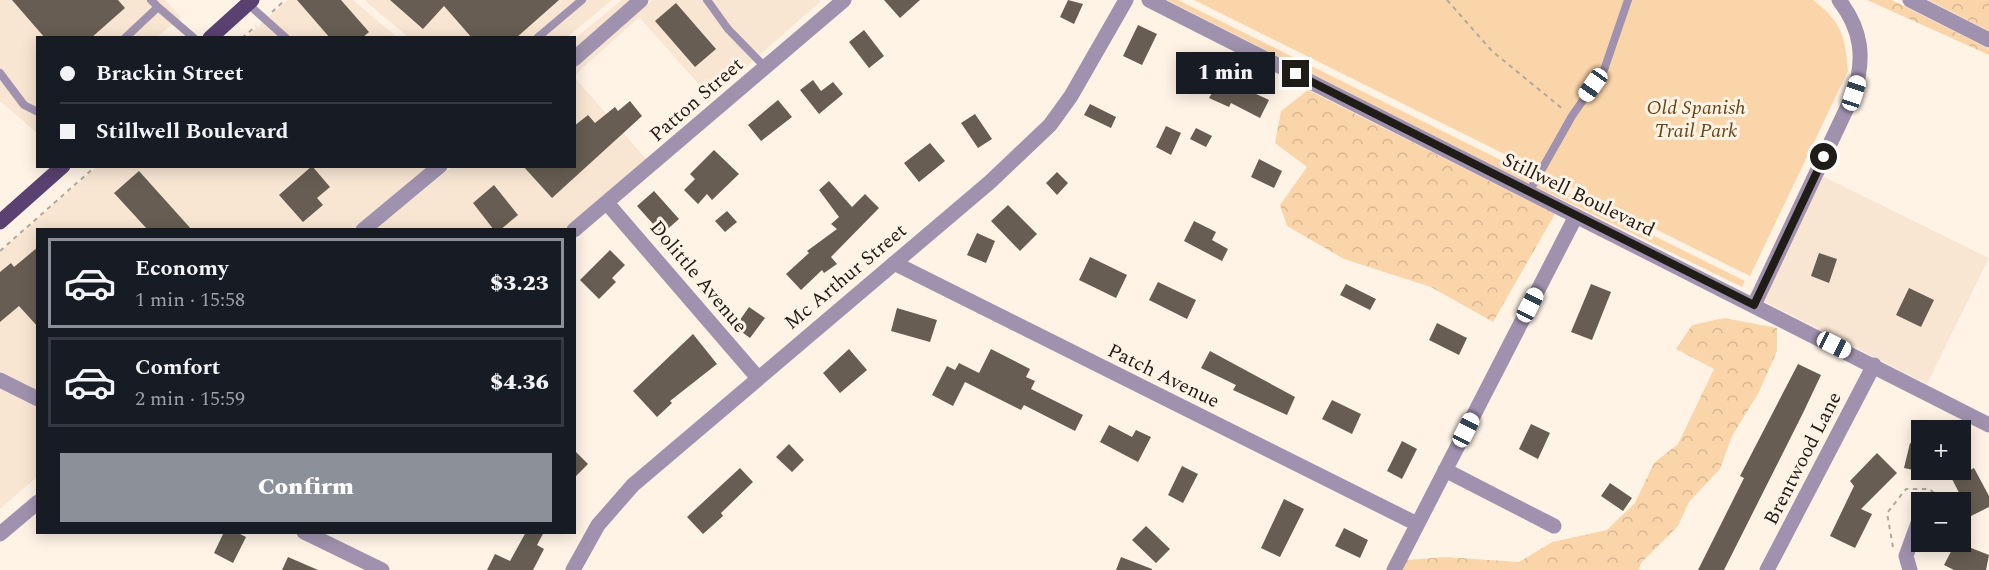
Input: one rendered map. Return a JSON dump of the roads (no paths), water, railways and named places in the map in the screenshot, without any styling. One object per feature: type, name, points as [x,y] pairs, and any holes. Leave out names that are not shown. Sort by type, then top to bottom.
[{"type":"main road","points":[[212,36],[250,2]]},
{"type":"main road","points":[[0,222],[61,168]]},
{"type":"street","points":[[576,57],[641,0]]},
{"type":"street","name":"Patton Street","points":[[576,228],[844,0]]},
{"type":"street","name":"Mc Arthur Street","points":[[573,570],[598,525],[633,485],[990,182],[1050,125],[1071,96],[1126,0]]},
{"type":"street","name":"Stillwell Boulevard","points":[[1149,0],[1989,425]]},
{"type":"street","points":[[1754,305],[1854,93],[1860,73],[1860,41],[1852,17],[1839,0]]},
{"type":"street","points":[[1910,0],[1989,40]]},
{"type":"street","points":[[365,228],[434,168]]},
{"type":"street","name":"Dolittle Avenue","points":[[607,203],[758,378]]},
{"type":"street","points":[[1394,570],[1576,216]]},
{"type":"street","name":"Patch Avenue","points":[[894,263],[1417,524]]},
{"type":"street","name":"Brentwood Lane","points":[[1767,570],[1874,365]]},
{"type":"street","points":[[0,380],[36,398]]},
{"type":"street","points":[[1445,470],[1554,526]]},
{"type":"street","points":[[0,534],[36,504]]},
{"type":"street","points":[[307,534],[352,564],[382,570]]},
{"type":"street","points":[[1910,570],[1906,556],[1911,542]]},
{"type":"lane","points":[[151,0],[192,36]]},
{"type":"lane","points":[[539,36],[582,0]]},
{"type":"lane","points":[[707,0],[728,29],[765,67]]},
{"type":"lane","points":[[1529,192],[1572,116],[1604,70],[1628,0]]},
{"type":"lane","points":[[250,2],[284,36]]},
{"type":"lane","points":[[126,36],[158,7]]},
{"type":"lane","points":[[0,73],[24,105],[36,111]]},
{"type":"park label","name":"Old Spanish Trail Park","points":[[1696,118]]}]
